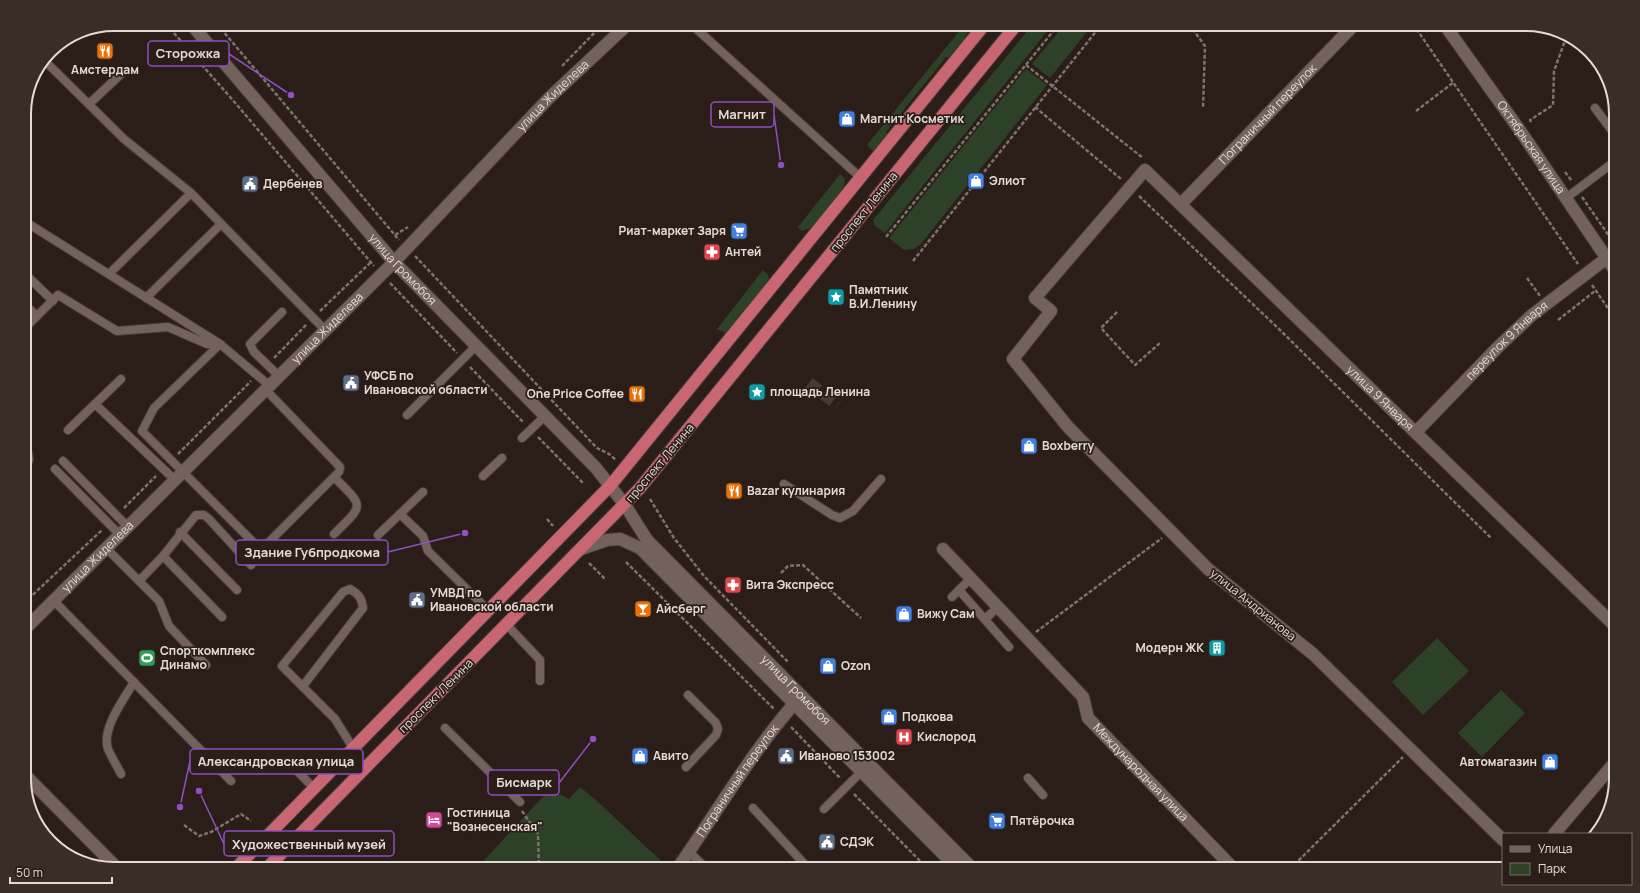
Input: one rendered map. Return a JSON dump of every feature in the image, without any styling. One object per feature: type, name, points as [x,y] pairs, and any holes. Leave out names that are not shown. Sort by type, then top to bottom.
[{"type":"highway","name":"проспект Ленина","points":[[242,862],[610,486],[979,31]]},
{"type":"highway","name":"проспект Ленина","points":[[273,862],[625,505],[1011,31]]},
{"type":"street","name":"улица Громобоя","points":[[197,31],[394,262],[596,468],[625,505],[647,540],[798,700],[862,771],[951,862]]},
{"type":"street","name":"улица Жиделева","points":[[31,623],[125,532],[394,262],[549,98],[621,31]]},
{"type":"street","name":"Пограничный переулок","points":[[1181,204],[1348,31]]},
{"type":"street","name":"Октябрьская улица","points":[[1449,31],[1609,261]]},
{"type":"street","name":"улица 9 Января","points":[[1130,188],[1145,170],[1609,620]]},
{"type":"street","name":"улица Андрианова","points":[[1130,188],[1035,298],[1051,311],[1013,359],[1068,426],[1208,569],[1314,654],[1502,839]]},
{"type":"street","name":"переулок 9 Января","points":[[1416,432],[1498,347],[1546,304],[1607,258]]},
{"type":"street","name":"улица Громобоя","points":[[625,505],[640,548]]},
{"type":"street","name":"улица Громобоя","points":[[581,549],[607,540],[620,540],[640,548],[967,862]]},
{"type":"street","name":"Международная улица","points":[[943,548],[997,608],[1083,697],[1088,718],[1227,862]]},
{"type":"street","name":"Пограничный переулок","points":[[682,862],[727,795],[782,718],[798,700]]},
{"type":"street","points":[[1555,833],[1609,769]]},
{"type":"street","points":[[31,781],[111,862]]},
{"type":"lane","points":[[699,31],[861,178]]},
{"type":"lane","points":[[48,64],[124,139],[191,193],[326,330]]},
{"type":"lane","points":[[89,104],[121,74]]},
{"type":"lane","points":[[1595,108],[1609,127]]},
{"type":"lane","points":[[1566,198],[1609,166]]},
{"type":"lane","points":[[109,274],[191,193]]},
{"type":"lane","points":[[146,298],[221,224]]},
{"type":"lane","points":[[31,226],[220,344],[257,375],[340,467],[339,472],[261,550],[180,476],[171,461],[142,431],[154,408],[220,344]]},
{"type":"lane","points":[[31,280],[53,301]]},
{"type":"lane","points":[[31,322],[58,295],[117,331],[168,327],[207,344],[220,344]]},
{"type":"lane","points":[[31,310],[37,316]]},
{"type":"lane","points":[[280,377],[254,352],[250,344],[282,312]]},
{"type":"lane","points":[[407,415],[476,346]]},
{"type":"lane","points":[[68,430],[121,379]]},
{"type":"lane","points":[[95,404],[163,469],[180,476]]},
{"type":"lane","points":[[522,438],[545,416]]},
{"type":"lane","points":[[483,476],[502,458]]},
{"type":"lane","points":[[63,461],[117,516],[125,532]]},
{"type":"lane","points":[[55,469],[109,524],[125,532]]},
{"type":"lane","points":[[334,477],[357,500],[358,508],[355,514],[334,534]]},
{"type":"lane","points":[[784,484],[832,515],[840,518],[853,511],[881,479]]},
{"type":"lane","points":[[378,535],[423,492]]},
{"type":"lane","points":[[400,514],[423,536],[428,551],[488,610]]},
{"type":"lane","points":[[139,581],[163,556],[180,532],[196,515],[204,515],[251,565]]},
{"type":"lane","points":[[180,532],[237,590]]},
{"type":"lane","points":[[107,549],[159,601],[169,626],[206,665]]},
{"type":"lane","points":[[163,556],[222,617]]},
{"type":"lane","points":[[952,597],[970,579]]},
{"type":"lane","points":[[303,686],[363,608],[362,600],[357,593],[350,589],[343,592],[282,666],[335,719],[353,748]]},
{"type":"lane","points":[[959,590],[1009,646]]},
{"type":"lane","points":[[54,601],[231,781]]},
{"type":"lane","points":[[985,619],[997,608]]},
{"type":"lane","points":[[506,624],[540,660],[540,681]]},
{"type":"lane","points":[[122,774],[108,748],[107,738],[112,718],[134,682]]},
{"type":"lane","points":[[686,767],[716,735],[718,729],[716,723],[688,695]]},
{"type":"lane","points":[[445,728],[520,802]]},
{"type":"lane","points":[[283,756],[314,788]]},
{"type":"lane","points":[[824,809],[862,771]]},
{"type":"lane","points":[[1028,778],[1043,795]]},
{"type":"lane","points":[[753,808],[803,862]]},
{"type":"lane","points":[[689,852],[700,862]]},
{"type":"path","points":[[886,237],[1053,31]]},
{"type":"path","points":[[913,260],[1096,31]]},
{"type":"path","points":[[1195,31],[1205,46],[1204,108]]},
{"type":"path","points":[[1418,31],[1609,310]]},
{"type":"path","points":[[1530,120],[1553,105],[1554,71],[1565,41]]},
{"type":"path","points":[[1026,65],[1053,86]]},
{"type":"path","points":[[1416,111],[1454,82]]},
{"type":"path","points":[[1035,107],[1130,188],[1280,330],[1491,538]]},
{"type":"path","points":[[267,364],[370,263]]},
{"type":"path","points":[[1527,278],[1546,304]]},
{"type":"path","points":[[1558,320],[1596,291]]},
{"type":"path","points":[[1117,312],[1101,328],[1136,365],[1160,343]]},
{"type":"path","points":[[171,461],[257,375]]},
{"type":"path","points":[[609,454],[616,461]]},
{"type":"path","points":[[117,516],[163,469]]},
{"type":"path","points":[[650,499],[674,538],[704,576],[790,665]]},
{"type":"path","points":[[547,519],[553,526]]},
{"type":"path","points":[[31,596],[109,524]]},
{"type":"path","points":[[1028,639],[1164,536]]},
{"type":"path","points":[[626,562],[778,713]]},
{"type":"path","points":[[589,563],[606,580]]},
{"type":"path","points":[[781,573],[788,566],[803,565],[861,618]]},
{"type":"path","points":[[1297,862],[1403,757]]},
{"type":"path","points":[[184,825],[199,836],[211,832],[241,814],[251,821]]},
{"type":"path","points":[[980,858],[984,862]]},
{"type":"green space","points":[[959,31],[969,31],[964,37],[966,41],[954,57],[946,57],[886,132],[888,137],[875,153],[867,145]]},
{"type":"green space","points":[[1027,31],[1047,31],[885,233],[875,226],[873,220]]},
{"type":"green space","points":[[1059,31],[1087,31],[1050,78],[1032,64]]},
{"type":"green space","points":[[1026,69],[1047,85],[921,244],[914,249],[904,250],[889,238]]},
{"type":"green space","points":[[840,174],[845,179],[843,191],[813,227],[802,231],[798,227]]},
{"type":"green space","points":[[763,270],[768,275],[770,285],[728,334],[717,329]]},
{"type":"green space","points":[[1437,638],[1469,671],[1423,715],[1392,682]]},
{"type":"green space","points":[[1501,690],[1525,713],[1482,757],[1458,733]]},
{"type":"green space","points":[[580,787],[662,862],[482,862],[550,789],[569,799]]},
{"type":"tunnel","points":[[809,383],[838,405]]},
{"type":"place","name":"Амстердам","points":[[105,51]]},
{"type":"place","name":"Сторожка","points":[[291,95]]},
{"type":"place","name":"Магнит Косметик","points":[[847,119]]},
{"type":"place","name":"Магнит","points":[[781,165]]},
{"type":"place","name":"Элиот","points":[[976,181]]},
{"type":"place","name":"Дербенев","points":[[250,184]]},
{"type":"place","name":"Риат-маркет Заря","points":[[739,231]]},
{"type":"place","name":"Антей","points":[[712,252]]},
{"type":"place","name":"Памятник В.И.Ленину","points":[[836,297]]},
{"type":"place","name":"УФСБ по Ивановской области","points":[[351,383]]},
{"type":"place","name":"площадь Ленина","points":[[757,392]]},
{"type":"place","name":"One Price Coffee","points":[[637,394]]},
{"type":"place","name":"Boxberry","points":[[1029,446]]},
{"type":"place","name":"Bazar кулинария","points":[[734,491]]},
{"type":"place","name":"Здание Губпродкома","points":[[465,533]]},
{"type":"place","name":"Вита Экспресс","points":[[733,585]]},
{"type":"place","name":"УМВД по Ивановской области","points":[[417,600]]},
{"type":"place","name":"Айсберг","points":[[643,609]]},
{"type":"place","name":"Вижу Сам","points":[[904,614]]},
{"type":"place","name":"Модерн ЖК","points":[[1217,648]]},
{"type":"place","name":"Спорткомплекс Динамо","points":[[147,658]]},
{"type":"place","name":"Ozon","points":[[828,666]]},
{"type":"place","name":"Подкова","points":[[889,717]]},
{"type":"place","name":"Кислород","points":[[904,737]]},
{"type":"place","name":"Бисмарк","points":[[593,739]]},
{"type":"place","name":"Авито","points":[[640,756]]},
{"type":"place","name":"Иваново 153002","points":[[786,756]]},
{"type":"place","name":"Автомагазин","points":[[1550,762]]},
{"type":"place","name":"Художественный музей","points":[[199,791]]},
{"type":"place","name":"Александровская улица","points":[[180,807]]},
{"type":"place","name":"Гостиница \"Вознесенская\"","points":[[434,820]]},
{"type":"place","name":"Пятёрочка","points":[[997,821]]},
{"type":"place","name":"СДЭК","points":[[827,842]]}]
